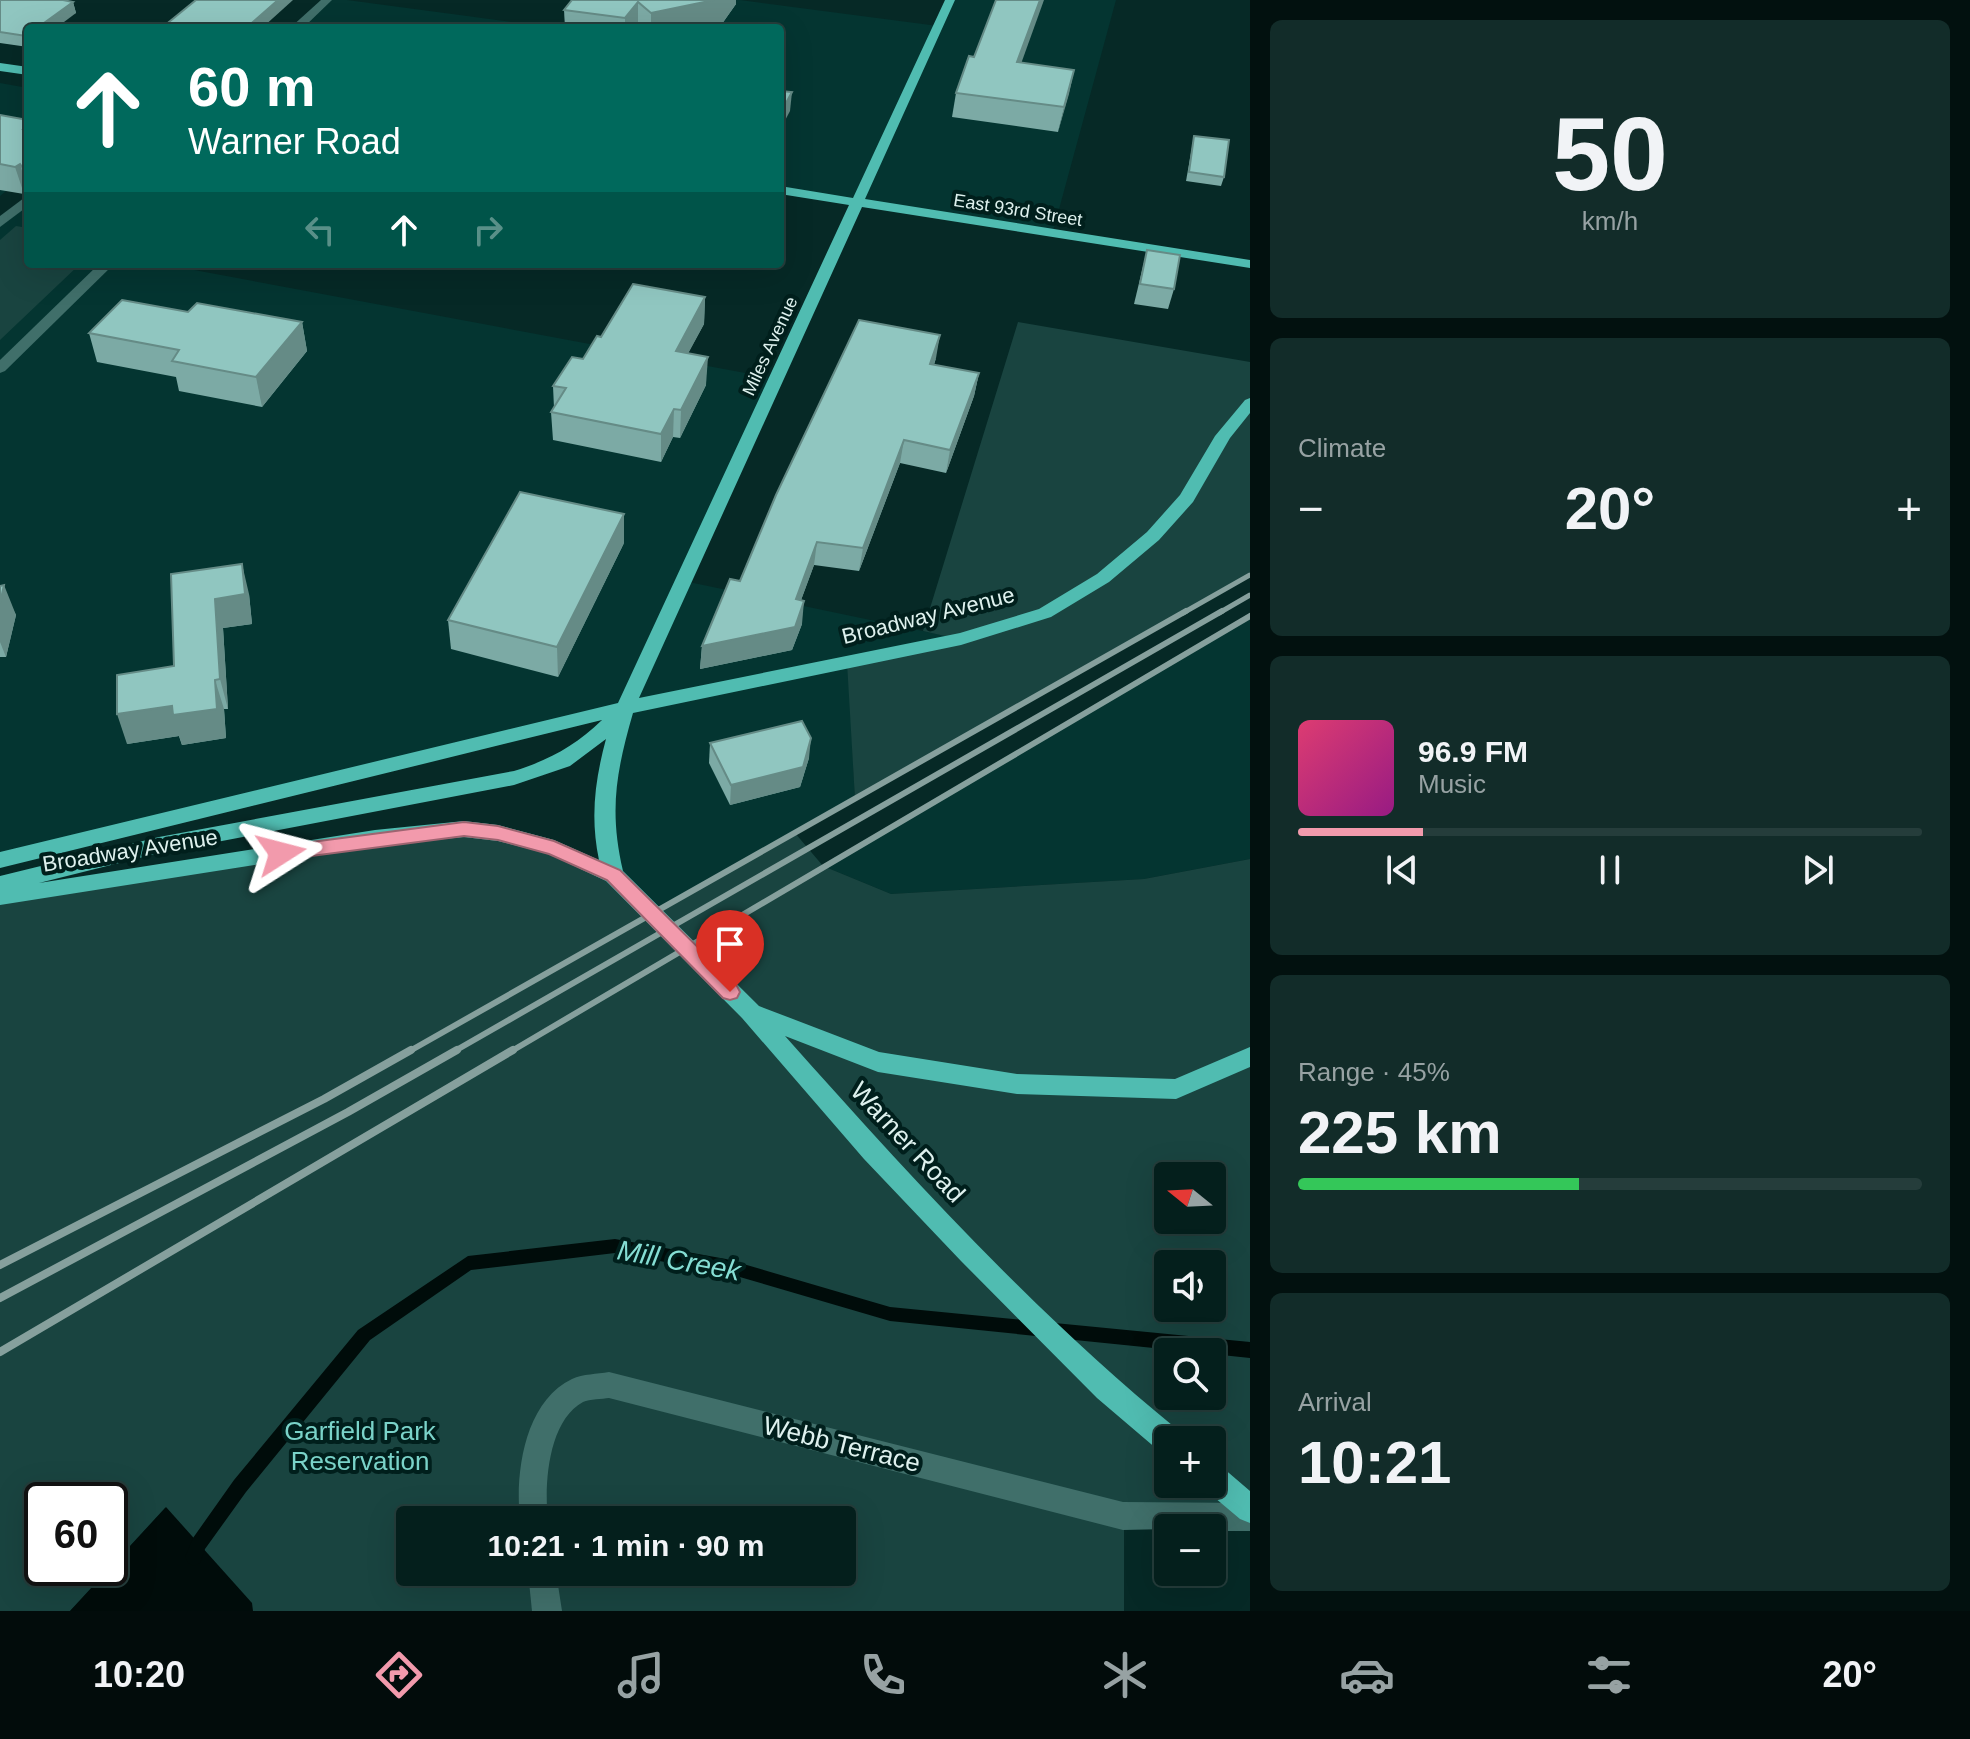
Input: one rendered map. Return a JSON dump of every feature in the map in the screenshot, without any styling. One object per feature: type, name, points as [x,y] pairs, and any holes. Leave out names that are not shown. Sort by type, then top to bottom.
[{"type":"main road","name":"Miles Avenue","points":[[625,708],[950,0]]},
{"type":"main road","points":[[0,67],[24,70]]},
{"type":"main road","name":"East 93rd Street","points":[[784,191],[1250,264]]},
{"type":"main road","name":"Broadway Avenue","points":[[0,860],[625,708],[961,639],[1045,613],[1103,578],[1153,536],[1187,498],[1223,436],[1250,403]]},
{"type":"main road","points":[[613,875],[602,834],[602,790],[625,708]]},
{"type":"main road","points":[[0,884],[159,845],[514,778],[559,765],[589,747],[625,708]]},
{"type":"main road","name":"Broadway Avenue","points":[[0,897],[375,838],[464,829],[498,833],[554,848],[613,875]]},
{"type":"main road","name":"Warner Road","points":[[613,875],[750,1011],[872,1151],[1106,1389],[1154,1428]]},
{"type":"main road","points":[[750,1011],[878,1062],[1017,1084],[1176,1089],[1250,1057]]},
{"type":"main road","points":[[1226,1489],[1250,1509]]},
{"type":"street","points":[[300,24],[327,0]]},
{"type":"street","points":[[0,223],[24,202]]},
{"type":"street","points":[[0,368],[103,268]]},
{"type":"street","name":"Webb Terrace","points":[[532,1506],[531,1494],[545,1422],[577,1390],[609,1385],[1123,1516],[1250,1517]]},
{"type":"street","points":[[544,1586],[547,1611]]},
{"type":"shaded area","points":[[327,0],[347,0],[526,24],[300,24]]},
{"type":"shaded area","points":[[584,0],[740,0],[938,26],[950,0],[1116,0],[1052,235],[784,191],[784,24],[563,24]]},
{"type":"shaded area","points":[[0,83],[24,87],[24,176],[0,196]]},
{"type":"shaded area","points":[[24,202],[24,268],[183,268],[777,379],[684,581],[961,639],[848,662],[855,799],[654,914],[613,875],[602,834],[625,708],[0,860],[0,223]]},
{"type":"shaded area","points":[[1250,617],[1250,859],[1144,879],[891,894],[823,866]]},
{"type":"shaded area","points":[[166,1507],[252,1603],[253,1611],[70,1611],[93,1586],[128,1586],[128,1548]]},
{"type":"green space","points":[[16,226],[24,227],[24,268],[76,268],[0,340],[0,240]]},
{"type":"green space","points":[[1018,322],[1250,362],[1250,575],[855,799],[847,662],[958,639],[923,631]]},
{"type":"green space","name":"Garfield Park Reservation","points":[[498,833],[613,875],[653,914],[795,833],[823,866],[891,894],[1144,879],[1250,859],[1250,1517],[1226,1517],[1226,1514],[1124,1516],[1124,1611],[196,1611],[165,1508],[128,1548],[128,1482],[24,1482],[24,1586],[93,1586],[70,1611],[0,1611],[0,897],[375,838]]},
{"type":"building","points":[[0,0],[73,2],[43,24],[24,24],[24,36],[0,32]]},
{"type":"building","points":[[196,0],[278,0],[251,24],[166,24]]},
{"type":"building","points":[[572,0],[714,0],[651,13],[638,2],[625,18],[564,10]]},
{"type":"building","points":[[996,0],[1040,0],[1017,62],[1074,70],[1064,107],[956,93],[969,56],[974,57]]},
{"type":"building","points":[[784,91],[792,92],[784,107]]},
{"type":"building","points":[[0,115],[24,119],[24,168],[20,164],[15,167],[0,164]]},
{"type":"building","points":[[1194,136],[1229,140],[1224,177],[1189,172]]},
{"type":"building","points":[[1147,250],[1180,255],[1174,289],[1140,284]]},
{"type":"building","points":[[633,284],[705,297],[676,351],[708,357],[681,410],[674,409],[661,434],[551,412],[566,388],[553,386],[572,357],[583,359],[597,336],[601,337]]},
{"type":"building","points":[[122,300],[188,312],[197,303],[302,322],[256,377],[172,361],[179,350],[89,333]]},
{"type":"building","points":[[859,320],[940,335],[930,364],[979,373],[950,450],[904,440],[863,548],[817,542],[796,599],[804,601],[795,627],[702,646],[730,579],[740,581],[776,495]]},
{"type":"building","points":[[520,492],[624,514],[557,647],[448,620]]},
{"type":"building","points":[[242,564],[245,594],[215,599],[220,679],[215,680],[217,709],[173,715],[172,706],[117,714],[117,675],[174,666],[171,574]]},
{"type":"building","points":[[802,721],[811,738],[803,767],[731,785],[710,743]]},
{"type":"waterway","name":"Mill Creek","points":[[194,1557],[199,1544],[240,1486],[364,1335],[468,1263],[615,1246],[726,1266],[890,1314],[1250,1350]]},
{"type":"railway","points":[[1183,613],[1250,575]]},
{"type":"railway","points":[[1219,613],[1250,595]]},
{"type":"railway","points":[[408,1052],[1186,611]]},
{"type":"railway","points":[[453,1052],[1222,611]]},
{"type":"railway","points":[[510,1052],[1250,616]]},
{"type":"railway","points":[[0,1265],[324,1099],[411,1050]]},
{"type":"railway","points":[[0,1298],[348,1112],[457,1050]]},
{"type":"railway","points":[[0,1352],[513,1050]]},
{"type":"route","points":[[281,853],[375,838],[464,829],[498,833],[554,848],[613,875],[730,992]]}]
